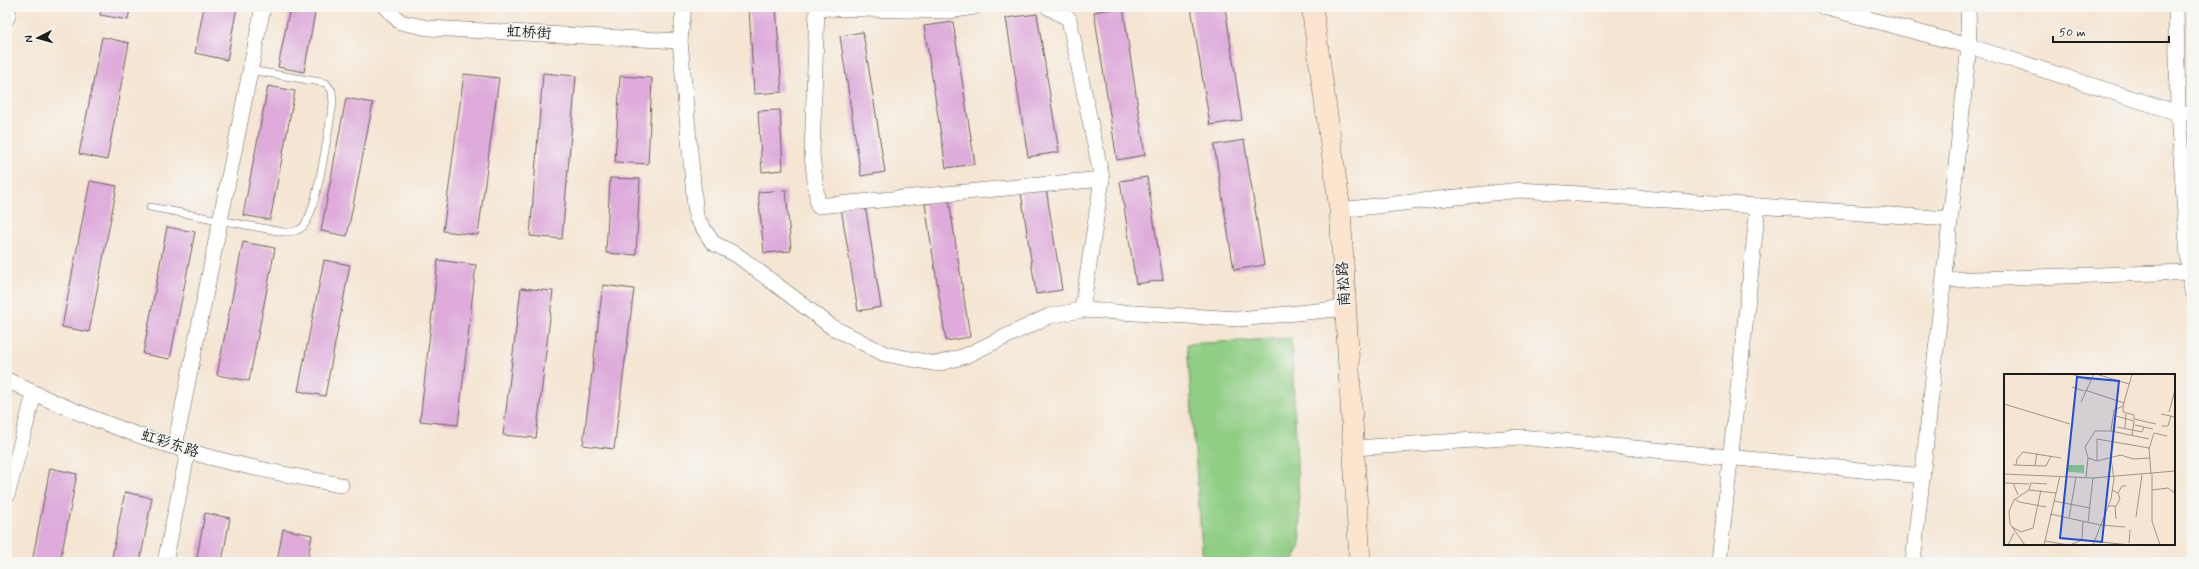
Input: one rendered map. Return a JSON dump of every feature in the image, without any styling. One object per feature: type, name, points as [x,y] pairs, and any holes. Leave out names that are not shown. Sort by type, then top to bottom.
[{"type":"street","points":[[7,18],[9,7]]},
{"type":"street","points":[[165,562],[181,449],[220,220],[263,7]]},
{"type":"street","name":"虹桥街","points":[[386,7],[400,22],[428,28],[680,41]]},
{"type":"street","points":[[684,7],[680,41],[696,217],[712,244],[737,255],[832,327],[885,354],[937,364],[965,356],[1049,316],[1082,310],[1239,319],[1346,308]]},
{"type":"street","points":[[974,7],[949,11],[817,8],[812,155],[818,206],[1102,178]]},
{"type":"street","points":[[1048,7],[1068,19],[1102,178],[1082,310]]},
{"type":"street","name":"南松路","points":[[1312,7],[1340,210],[1360,562]]},
{"type":"street","points":[[1824,7],[1969,46],[2185,113]]},
{"type":"street","points":[[1913,562],[1969,46],[1968,7]]},
{"type":"street","points":[[2176,7],[2185,113],[2189,272],[2192,291]]},
{"type":"street","points":[[1340,210],[1520,190],[1950,219]]},
{"type":"street","points":[[1719,562],[1758,206]]},
{"type":"street","points":[[1944,280],[2189,272]]},
{"type":"street","name":"虹彩东路","points":[[7,380],[34,394],[181,449],[224,460],[341,485]]},
{"type":"street","points":[[7,496],[34,394]]},
{"type":"street","points":[[1354,448],[1520,437],[1731,456],[1923,476]]},
{"type":"lane","points":[[150,207],[283,232],[297,231],[305,224],[313,204],[333,104],[332,91],[326,83],[250,70]]},
{"type":"green space","points":[[1291,338],[1301,544],[1293,562],[1203,562],[1187,344]]},
{"type":"building","points":[[101,7],[130,7],[128,20],[100,15]]},
{"type":"building","points":[[204,7],[237,7],[227,60],[195,53]]},
{"type":"building","points":[[290,7],[316,7],[304,72],[278,67]]},
{"type":"building","points":[[749,7],[776,7],[782,92],[754,94]]},
{"type":"building","points":[[1123,7],[1145,155],[1117,160],[1094,12]]},
{"type":"building","points":[[1191,7],[1225,7],[1242,120],[1210,125]]},
{"type":"building","points":[[1037,14],[1059,152],[1028,157],[1006,18]]},
{"type":"building","points":[[953,22],[975,164],[946,168],[924,26]]},
{"type":"building","points":[[863,32],[885,172],[861,176],[840,36]]},
{"type":"building","points":[[102,37],[129,43],[107,160],[79,154]]},
{"type":"building","points":[[543,73],[576,76],[562,239],[530,236]]},
{"type":"building","points":[[464,74],[499,78],[478,235],[443,231]]},
{"type":"building","points":[[620,76],[652,78],[648,164],[615,162]]},
{"type":"building","points":[[268,86],[295,91],[270,220],[243,215]]},
{"type":"building","points":[[346,98],[373,103],[347,236],[321,231]]},
{"type":"building","points":[[780,110],[783,170],[762,172],[758,111]]},
{"type":"building","points":[[1244,140],[1264,265],[1234,270],[1214,145]]},
{"type":"building","points":[[1147,177],[1163,280],[1136,284],[1120,181]]},
{"type":"building","points":[[610,178],[640,179],[636,255],[606,253]]},
{"type":"building","points":[[90,181],[117,186],[89,332],[62,327]]},
{"type":"building","points":[[1046,188],[1062,290],[1036,294],[1021,192]]},
{"type":"building","points":[[786,190],[791,251],[764,253],[758,192]]},
{"type":"building","points":[[949,200],[970,337],[946,341],[925,204]]},
{"type":"building","points":[[865,204],[881,307],[858,311],[841,208]]},
{"type":"building","points":[[167,227],[195,232],[170,359],[143,354]]},
{"type":"building","points":[[243,242],[275,248],[249,381],[217,375]]},
{"type":"building","points":[[324,260],[350,265],[325,396],[298,391]]},
{"type":"building","points":[[438,260],[476,265],[458,425],[420,421]]},
{"type":"building","points":[[603,285],[634,289],[614,449],[583,445]]},
{"type":"building","points":[[521,288],[553,291],[536,438],[503,435]]},
{"type":"building","points":[[50,468],[77,474],[60,562],[32,562]]},
{"type":"building","points":[[125,492],[152,498],[140,562],[111,562]]},
{"type":"building","points":[[205,513],[230,518],[222,562],[196,562]]},
{"type":"building","points":[[283,529],[312,535],[307,562],[277,562]]}]
